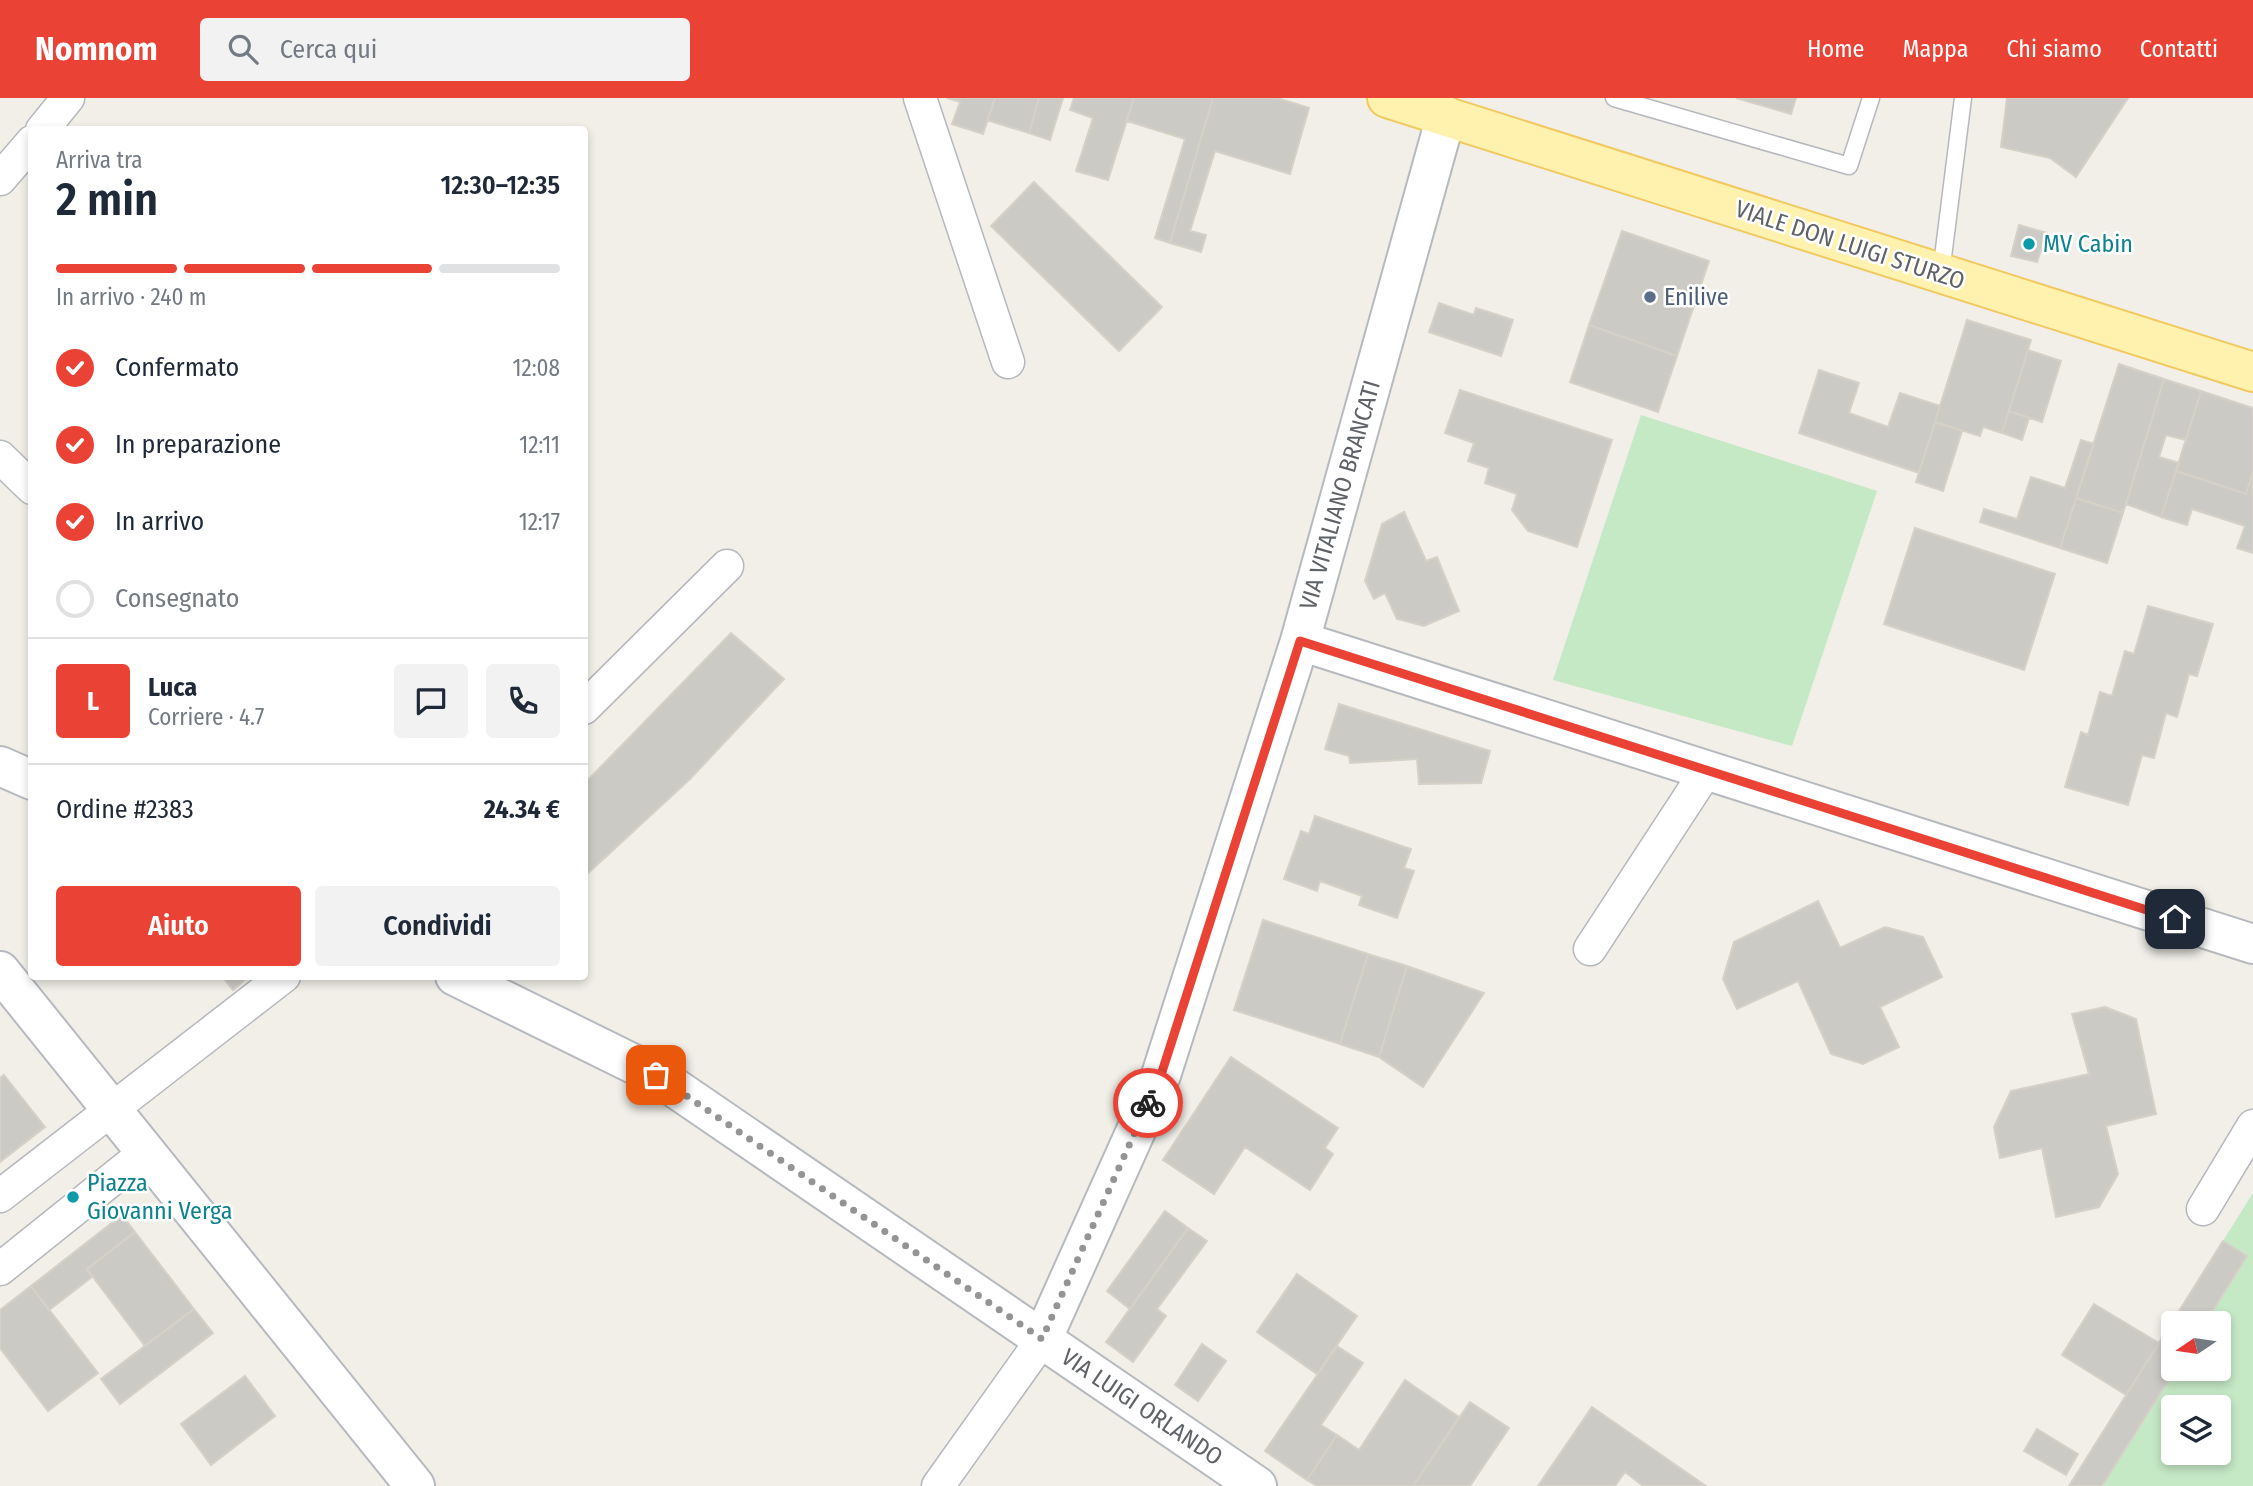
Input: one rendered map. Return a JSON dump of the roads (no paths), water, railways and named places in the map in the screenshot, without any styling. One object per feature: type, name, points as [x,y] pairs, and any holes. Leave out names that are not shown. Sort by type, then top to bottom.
[{"type":"main road","name":"VIALE DON LUIGI STURZO","points":[[1387,98],[1450,107],[1941,274],[2253,372]]},
{"type":"street","points":[[45,126],[68,98]]},
{"type":"street","points":[[920,98],[1008,362]]},
{"type":"street","name":"VIA VITALIANO BRANCATI","points":[[1042,1339],[1161,1075],[1300,641],[1450,107]]},
{"type":"street","points":[[0,457],[28,484]]},
{"type":"street","points":[[588,704],[727,566]]},
{"type":"street","points":[[1300,641],[2253,944]]},
{"type":"street","points":[[0,766],[28,778]]},
{"type":"street","points":[[1590,949],[1707,770]]},
{"type":"street","points":[[0,971],[415,1486]]},
{"type":"street","points":[[0,1196],[279,980]]},
{"type":"street","name":"VIA LUIGI ORLANDO","points":[[463,980],[656,1075],[1257,1486]]},
{"type":"street","points":[[2203,1209],[2253,1126]]},
{"type":"street","points":[[0,1269],[146,1152]]},
{"type":"street","points":[[938,1486],[1042,1339]]},
{"type":"lane","points":[[1614,98],[1849,166],[1871,98]]},
{"type":"lane","points":[[1941,274],[1963,98]]},
{"type":"place","name":"MV Cabin","points":[[2029,244]]},
{"type":"place","name":"Enilive","points":[[1650,297]]},
{"type":"place","name":"Piazza Giovanni Verga","points":[[73,1197]]}]
